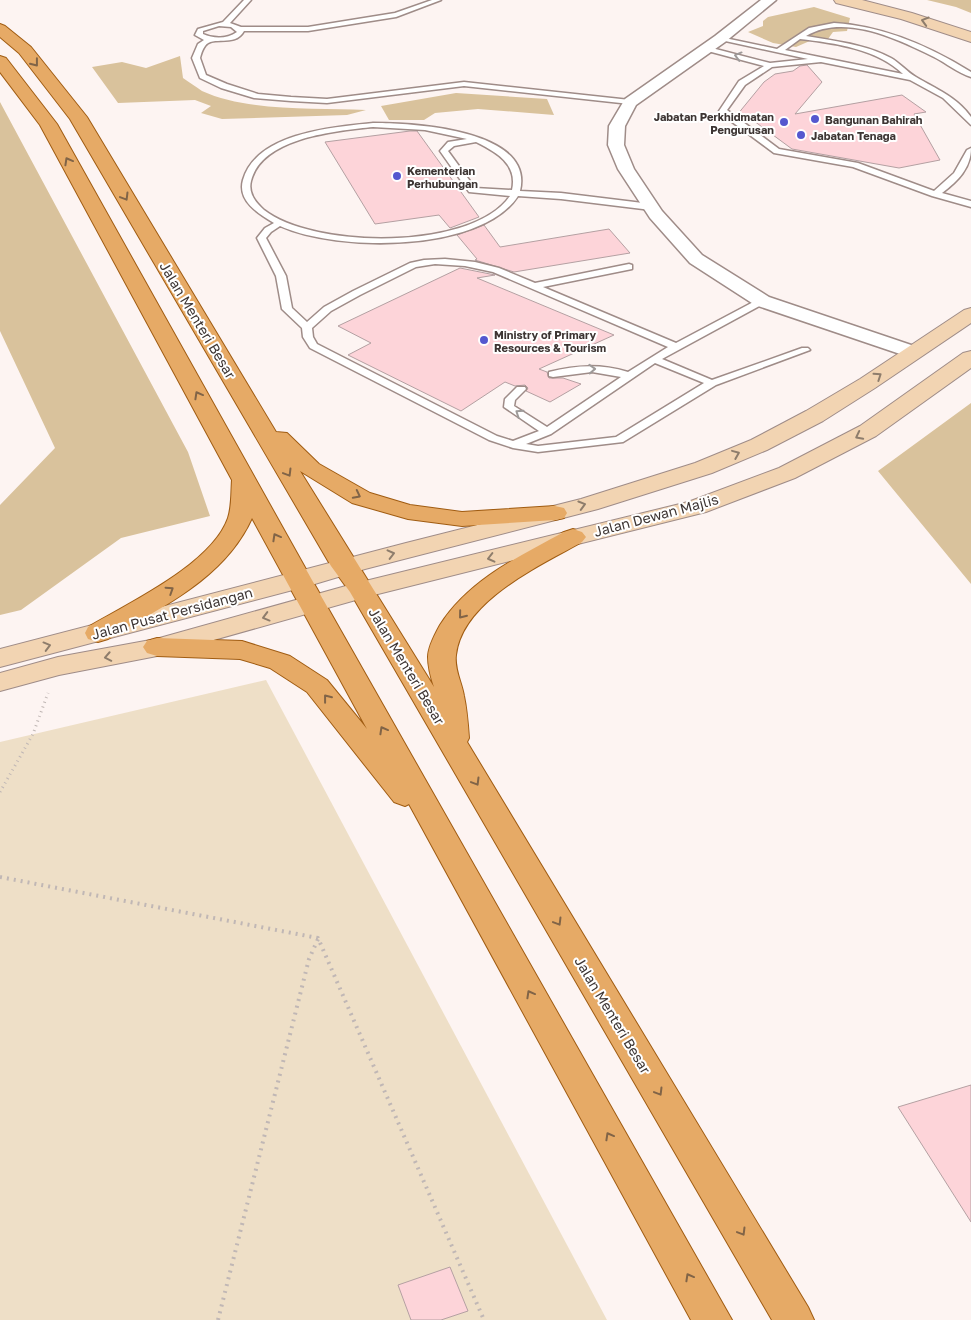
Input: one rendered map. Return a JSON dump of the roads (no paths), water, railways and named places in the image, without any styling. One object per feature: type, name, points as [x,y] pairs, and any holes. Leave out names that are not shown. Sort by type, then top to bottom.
[{"type":"main road","name":"Jalan Menteri Besar","points":[[0,29],[25,50],[78,117],[252,411],[456,748],[794,1320]]},
{"type":"main road","points":[[0,61],[48,124],[306,592],[712,1320]]},
{"type":"main road","points":[[252,411],[310,469],[360,498],[408,512],[462,518],[555,513]]},
{"type":"main road","points":[[98,632],[173,588],[211,560],[231,536],[240,518],[244,479]]},
{"type":"main road","points":[[456,748],[450,698],[442,656],[453,626],[474,600],[509,573],[573,537]]},
{"type":"main road","points":[[156,647],[242,650],[280,662],[317,686],[446,844]]},
{"type":"street","points":[[769,0],[714,44],[630,102],[617,126],[616,145],[626,169],[651,207],[696,259],[762,301],[913,352]]},
{"type":"street","points":[[840,0],[880,8],[931,22],[971,37]]},
{"type":"street","points":[[898,0],[963,18]]},
{"type":"street","name":"Jalan Dewan Majlis","points":[[306,592],[555,513],[647,487],[759,445],[823,413],[971,314]]},
{"type":"street","name":"Jalan Dewan Majlis","points":[[353,578],[573,537],[697,506],[787,473],[868,431],[971,358]]},
{"type":"street","name":"Jalan Pusat Persidangan","points":[[0,658],[98,632],[306,592]]},
{"type":"street","name":"Jalan Pusat Persidangan","points":[[0,682],[58,666],[156,647],[306,592]]},
{"type":"lane","points":[[225,24],[248,0]]},
{"type":"lane","points":[[240,29],[241,32],[234,37],[210,39],[199,35],[200,30],[210,25],[225,24],[240,29],[308,29],[396,15],[438,0]]},
{"type":"lane","points":[[780,50],[814,29],[838,24],[856,27],[909,42],[943,57],[971,75]]},
{"type":"lane","points":[[800,37],[867,50],[890,60],[904,69],[912,78]]},
{"type":"lane","points":[[210,39],[202,44],[196,58],[203,76],[224,86],[257,96],[327,101],[464,84],[630,102]]},
{"type":"lane","points":[[714,44],[780,50],[819,60],[912,78],[936,89],[962,108],[971,123]]},
{"type":"lane","points":[[714,44],[770,65],[819,60]]},
{"type":"lane","points":[[770,65],[742,83],[723,111],[777,151],[855,165],[935,194],[971,204]]},
{"type":"lane","points":[[373,125],[408,125],[441,129],[478,140],[495,148],[512,161],[519,177],[516,193],[504,208],[481,222],[450,233],[413,240],[374,242],[335,239],[300,231],[272,220],[254,206],[246,190],[248,174],[259,159],[280,146],[306,136],[330,130],[373,125]]},
{"type":"lane","points":[[478,140],[451,144],[444,151],[472,190],[561,196],[651,207]]},
{"type":"lane","points":[[935,194],[947,186],[967,161],[971,150]]},
{"type":"lane","points":[[280,223],[268,230],[261,238],[281,276],[287,309],[307,327],[308,338],[313,346],[492,438],[513,445],[538,449],[619,440],[712,383],[805,350]]},
{"type":"lane","points":[[307,327],[314,318],[331,306],[413,265],[428,262],[466,262],[496,270],[676,347]]},
{"type":"lane","points":[[534,286],[630,267]]},
{"type":"lane","points":[[513,445],[547,432],[654,360],[762,301]]},
{"type":"lane","points":[[654,360],[712,383]]},
{"type":"lane","points":[[554,374],[570,370],[605,368],[630,376]]},
{"type":"lane","points":[[521,389],[510,399],[509,406],[547,432]]},
{"type":"place","name":"Bangunan Bahirah","points":[[815,119]]},
{"type":"place","name":"Jabatan Perkhidmatan Pengurusan","points":[[784,122]]},
{"type":"place","name":"Jabatan Tenaga","points":[[801,135]]},
{"type":"place","name":"Kementerian Perhubungan","points":[[397,176]]},
{"type":"place","name":"Ministry of Primary Resources & Tourism","points":[[484,340]]}]
